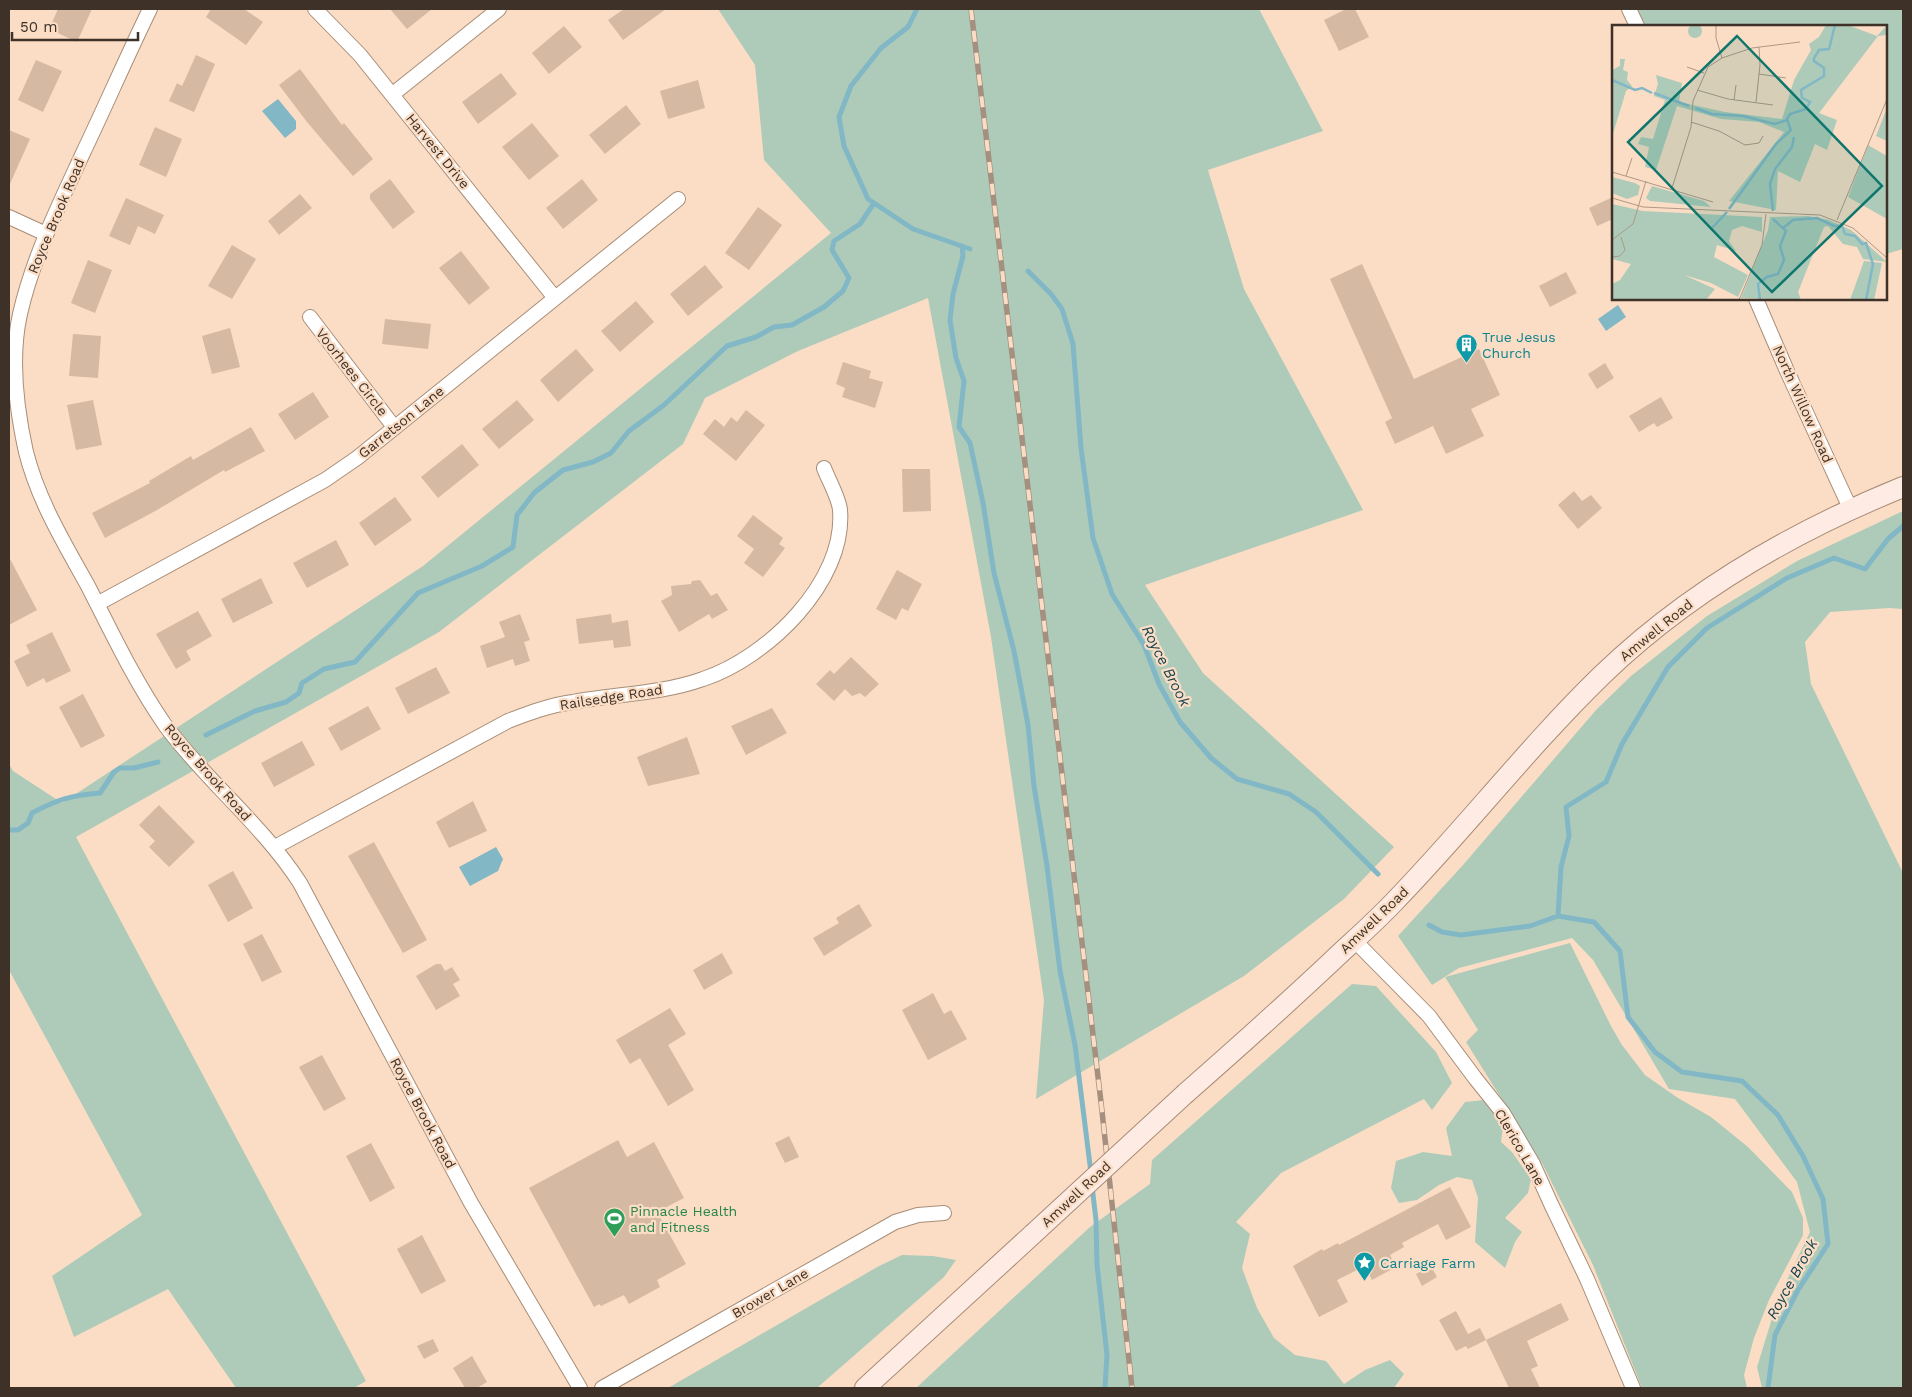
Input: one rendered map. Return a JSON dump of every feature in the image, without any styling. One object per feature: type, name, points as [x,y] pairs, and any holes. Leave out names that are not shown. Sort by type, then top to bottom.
[{"type":"main road","name":"Amwell Road","points":[[865,1388],[1266,1022],[1390,906],[1424,871],[1576,701],[1650,632],[1742,566],[1780,544],[1850,508],[1903,487]]},
{"type":"street","name":"Royce Brook Road","points":[[150,9],[46,234],[28,282],[20,316],[15,374],[19,416],[26,454],[46,509],[149,700],[180,744],[275,847],[300,883],[472,1203],[580,1388]]},
{"type":"street","name":"Harvest Drive","points":[[315,9],[360,54],[555,298]]},
{"type":"street","points":[[393,94],[499,9]]},
{"type":"street","points":[[1630,9],[1637,25]]},
{"type":"street","name":"Garretson Lane","points":[[97,604],[325,480],[357,458],[394,426],[678,199]]},
{"type":"street","points":[[9,218],[46,234]]},
{"type":"street","name":"North Willow Road","points":[[1756,300],[1850,508]]},
{"type":"street","name":"Voorhees Circle","points":[[310,317],[394,426]]},
{"type":"street","name":"Railsedge Road","points":[[275,847],[508,721],[540,708],[574,701],[670,688],[704,679],[738,663],[767,643],[790,623],[813,594],[829,566],[839,538],[840,508],[824,468]]},
{"type":"street","name":"Clerico Lane","points":[[1354,940],[1429,1016],[1503,1113],[1533,1164],[1587,1279],[1633,1388]]},
{"type":"street","name":"Brower Lane","points":[[602,1388],[895,1222],[918,1215],[944,1213]]},
{"type":"green space","points":[[718,9],[1259,9],[1323,131],[1208,170],[1244,289],[1363,510],[1145,585],[1203,673],[1394,847],[1344,899],[1244,976],[1036,1099],[1044,1000],[991,637],[928,298],[798,351],[705,398],[683,444],[439,632],[76,837],[366,1381],[354,1388],[236,1388],[168,1289],[74,1337],[52,1276],[142,1215],[9,970],[9,764],[13,771],[62,803],[423,566],[831,233],[764,160],[755,65]]},
{"type":"green space","points":[[1634,9],[1903,9],[1903,249],[1887,254],[1887,25],[1642,25]]},
{"type":"green space","points":[[1903,511],[1903,609],[1889,608],[1830,612],[1805,642],[1811,684],[1903,873],[1903,1388],[1762,1388],[1757,1367],[1778,1299],[1810,1232],[1797,1182],[1735,1099],[1669,1089],[1593,960],[1572,938],[1459,968],[1432,985],[1398,936],[1463,865],[1596,710],[1631,676],[1707,616],[1797,561]]},
{"type":"green space","points":[[1570,943],[1611,1026],[1622,1045],[1645,1075],[1678,1098],[1711,1117],[1748,1147],[1792,1192],[1803,1218],[1803,1235],[1769,1300],[1754,1338],[1744,1375],[1747,1388],[1642,1388],[1593,1265],[1543,1165],[1466,1042],[1478,1030],[1445,977]]},
{"type":"green space","points":[[1352,984],[1376,986],[1436,1052],[1452,1083],[1432,1110],[1424,1099],[1281,1173],[1236,1222],[1250,1234],[1242,1268],[1257,1308],[1274,1338],[1295,1355],[1326,1361],[1344,1384],[1365,1370],[1390,1360],[1404,1374],[1394,1388],[916,1388],[1090,1227],[1150,1184],[1152,1160]]},
{"type":"green space","points":[[1484,1100],[1503,1127],[1501,1142],[1512,1152],[1531,1179],[1528,1193],[1505,1218],[1522,1232],[1515,1242],[1505,1268],[1475,1242],[1478,1198],[1472,1180],[1457,1177],[1439,1185],[1417,1200],[1399,1203],[1391,1188],[1396,1161],[1423,1152],[1452,1156],[1446,1128],[1465,1102]]},
{"type":"green space","points":[[902,1255],[933,1256],[956,1260],[944,1277],[817,1388],[668,1388],[879,1266]]},
{"type":"water","points":[[278,99],[296,121],[296,129],[285,138],[262,111]]},
{"type":"water","points":[[1618,305],[1626,317],[1606,331],[1598,319]]},
{"type":"water","points":[[496,847],[503,859],[498,871],[470,886],[459,867]]},
{"type":"building","points":[[58,9],[92,9],[77,42],[49,29]]},
{"type":"building","points":[[211,9],[244,9],[263,22],[246,45],[206,17]]},
{"type":"building","points":[[390,9],[432,9],[407,29]]},
{"type":"building","points":[[624,9],[666,9],[623,40],[608,20]]},
{"type":"building","points":[[1346,9],[1355,9],[1369,37],[1339,51],[1324,20]]},
{"type":"building","points":[[564,26],[582,47],[549,74],[532,53]]},
{"type":"building","points":[[196,55],[215,64],[194,112],[169,101],[177,83],[182,86]]},
{"type":"building","points":[[36,60],[62,71],[43,112],[18,100]]},
{"type":"building","points":[[300,69],[342,125],[344,123],[373,159],[353,176],[307,122],[279,85]]},
{"type":"building","points":[[501,73],[517,94],[478,124],[462,102]]},
{"type":"building","points":[[698,80],[705,108],[668,119],[660,91]]},
{"type":"building","points":[[626,105],[641,124],[605,154],[589,135]]},
{"type":"building","points":[[532,123],[559,156],[529,180],[502,147]]},
{"type":"building","points":[[155,127],[182,139],[166,177],[139,165]]},
{"type":"building","points":[[9,130],[30,139],[9,186]]},
{"type":"building","points":[[390,179],[415,212],[393,229],[370,199],[370,194]]},
{"type":"building","points":[[582,179],[598,200],[563,229],[546,208]]},
{"type":"building","points":[[300,194],[312,208],[279,235],[268,221]]},
{"type":"building","points":[[1612,197],[1612,219],[1597,226],[1589,208]]},
{"type":"building","points":[[126,198],[164,215],[155,234],[138,226],[130,245],[109,236]]},
{"type":"building","points":[[758,207],[782,225],[749,270],[725,253]]},
{"type":"building","points":[[232,245],[256,259],[232,299],[208,286]]},
{"type":"building","points":[[461,251],[490,288],[469,305],[439,268]]},
{"type":"building","points":[[88,260],[112,270],[95,313],[71,303]]},
{"type":"building","name":"True Jesus Church","points":[[1362,264],[1414,379],[1479,349],[1500,395],[1471,409],[1484,436],[1446,454],[1433,426],[1395,444],[1385,422],[1392,418],[1330,279]]},
{"type":"building","points":[[705,265],[723,287],[688,316],[670,294]]},
{"type":"building","points":[[1566,272],[1577,293],[1550,307],[1539,286]]},
{"type":"building","points":[[636,301],[654,322],[620,352],[601,331]]},
{"type":"building","points":[[385,319],[431,324],[428,349],[382,344]]},
{"type":"building","points":[[230,328],[240,367],[212,374],[202,336]]},
{"type":"building","points":[[73,334],[101,336],[98,378],[69,376]]},
{"type":"building","points":[[576,349],[594,370],[558,402],[540,380]]},
{"type":"building","points":[[843,362],[871,371],[869,378],[883,382],[875,408],[842,397],[845,388],[836,384]]},
{"type":"building","points":[[1605,363],[1614,378],[1597,389],[1588,374]]},
{"type":"building","points":[[313,392],[329,417],[295,440],[278,414]]},
{"type":"building","points":[[1661,397],[1673,418],[1657,427],[1654,423],[1639,432],[1629,416]]},
{"type":"building","points":[[93,400],[102,445],[76,450],[67,405]]},
{"type":"building","points":[[517,400],[534,420],[499,449],[482,429]]},
{"type":"building","points":[[746,410],[765,425],[736,461],[703,434],[715,419],[724,427],[731,417],[737,422]]},
{"type":"building","points":[[251,427],[265,451],[225,472],[224,470],[105,538],[92,513],[150,483],[149,481],[191,456],[193,460]]},
{"type":"building","points":[[462,444],[479,465],[438,498],[421,477]]},
{"type":"building","points":[[902,469],[930,469],[931,511],[903,512]]},
{"type":"building","points":[[1574,491],[1582,501],[1591,495],[1602,508],[1578,529],[1558,505]]},
{"type":"building","points":[[395,497],[412,520],[375,546],[359,523]]},
{"type":"building","points":[[753,515],[783,538],[779,544],[785,548],[763,577],[744,563],[754,549],[737,536]]},
{"type":"building","points":[[336,540],[349,565],[307,588],[293,563]]},
{"type":"building","points":[[9,557],[37,610],[9,625]]},
{"type":"building","points":[[897,570],[922,584],[908,611],[902,608],[896,620],[876,609]]},
{"type":"building","points":[[261,578],[273,603],[233,623],[221,599]]},
{"type":"building","points":[[700,580],[711,596],[717,593],[728,610],[712,619],[709,614],[679,632],[661,601],[672,595],[671,586],[691,584],[692,581]]},
{"type":"building","points":[[198,611],[212,636],[186,651],[191,660],[176,669],[156,634]]},
{"type":"building","points":[[520,614],[530,640],[524,642],[530,661],[515,666],[513,659],[487,668],[480,646],[505,637],[499,622]]},
{"type":"building","points":[[611,614],[612,623],[628,620],[631,646],[614,648],[613,640],[579,644],[576,619]]},
{"type":"building","points":[[52,632],[71,671],[46,683],[44,678],[27,687],[14,661],[30,653],[26,645]]},
{"type":"building","points":[[851,657],[879,684],[865,697],[860,693],[852,696],[845,689],[834,701],[816,684],[830,670],[834,674]]},
{"type":"building","points":[[436,667],[450,693],[408,714],[395,688]]},
{"type":"building","points":[[83,694],[105,736],[81,748],[59,707]]},
{"type":"building","points":[[368,706],[381,729],[341,751],[328,728]]},
{"type":"building","points":[[772,708],[787,733],[746,755],[731,726]]},
{"type":"building","points":[[687,737],[700,774],[648,786],[637,757]]},
{"type":"building","points":[[302,741],[315,765],[274,787],[261,763]]},
{"type":"building","points":[[473,801],[487,831],[449,848],[436,822]]},
{"type":"building","points":[[159,805],[195,842],[169,867],[149,847],[155,841],[139,825]]},
{"type":"building","points":[[374,842],[427,940],[403,953],[348,856]]},
{"type":"building","points":[[233,871],[253,908],[228,922],[208,885]]},
{"type":"building","points":[[859,904],[872,926],[824,956],[813,938],[839,923],[836,918]]},
{"type":"building","points":[[262,934],[282,972],[262,982],[243,944]]},
{"type":"building","points":[[722,953],[733,973],[704,990],[693,970]]},
{"type":"building","points":[[436,964],[441,964],[445,971],[452,967],[460,980],[453,984],[460,996],[436,1010],[416,976]]},
{"type":"building","points":[[933,993],[944,1014],[951,1010],[967,1039],[928,1060],[902,1010]]},
{"type":"building","points":[[670,1008],[686,1034],[668,1045],[694,1090],[668,1106],[640,1058],[630,1064],[616,1040]]},
{"type":"building","points":[[322,1055],[346,1099],[324,1111],[299,1067]]},
{"type":"building","points":[[789,1136],[799,1157],[785,1163],[775,1143]]},
{"type":"building","name":"Pinnacle Health and Fitness","points":[[618,1140],[627,1157],[654,1142],[684,1198],[657,1212],[686,1264],[657,1280],[660,1287],[629,1304],[624,1295],[601,1306],[599,1304],[594,1307],[529,1188]]},
{"type":"building","points":[[371,1143],[395,1188],[370,1202],[346,1156]]},
{"type":"building","points":[[1450,1187],[1471,1227],[1446,1240],[1438,1224],[1402,1243],[1404,1247],[1390,1255],[1396,1267],[1372,1280],[1365,1266],[1337,1280],[1348,1302],[1319,1317],[1293,1266],[1322,1249],[1323,1251],[1338,1243],[1339,1245]]},
{"type":"building","points":[[422,1235],[446,1281],[421,1294],[397,1249]]},
{"type":"building","points":[[1431,1266],[1437,1277],[1422,1286],[1416,1274]]},
{"type":"building","points":[[1561,1303],[1569,1320],[1527,1341],[1538,1366],[1531,1369],[1540,1388],[1509,1388],[1486,1340]]},
{"type":"building","points":[[1456,1311],[1468,1334],[1480,1328],[1486,1340],[1468,1349],[1466,1346],[1456,1351],[1439,1320]]},
{"type":"building","points":[[433,1339],[439,1351],[424,1359],[417,1346]]},
{"type":"building","points":[[472,1356],[487,1382],[477,1388],[465,1388],[453,1368]]},
{"type":"waterway","name":"Royce Brook","points":[[917,9],[908,27],[881,48],[851,86],[839,117],[844,146],[868,199],[913,229],[970,249]]},
{"type":"waterway","points":[[206,735],[255,711],[286,702],[299,693],[302,683],[324,669],[355,662],[418,593],[482,566],[513,547],[517,515],[534,493],[563,470],[593,462],[611,453],[629,431],[664,405],[727,346],[756,337],[774,327],[792,325],[824,307],[843,291],[849,278],[832,250],[834,241],[860,224],[874,203]]},
{"type":"waterway","points":[[962,246],[963,256],[953,294],[950,320],[956,358],[964,381],[959,427],[970,443],[983,503],[994,573],[1014,651],[1028,725],[1034,786],[1047,866],[1060,971],[1075,1045],[1091,1173]]},
{"type":"waterway","name":"Royce Brook","points":[[1028,271],[1051,294],[1062,309],[1073,344],[1081,448],[1093,538],[1112,594],[1144,645],[1159,684],[1180,722],[1211,758],[1237,779],[1289,794],[1316,812],[1378,874]]},
{"type":"waterway","points":[[1558,916],[1561,867],[1569,836],[1566,807],[1606,782],[1622,744],[1668,667],[1707,628],[1787,578],[1834,558],[1865,569],[1888,539],[1903,526]]},
{"type":"waterway","points":[[9,830],[18,830],[28,823],[32,813],[49,805],[64,799],[100,793],[114,772],[120,768],[134,768],[158,762]]},
{"type":"waterway","name":"Royce Brook","points":[[1429,925],[1442,932],[1461,935],[1530,926],[1558,916],[1594,922],[1620,951],[1628,1017],[1655,1052],[1682,1072],[1742,1081],[1778,1115],[1803,1156],[1823,1199],[1828,1244],[1798,1290],[1775,1335],[1768,1388]]},
{"type":"waterway","points":[[1092,1186],[1096,1220],[1097,1265],[1107,1355],[1105,1387]]},
{"type":"railway","points":[[971,9],[1101,1102],[1132,1388]]},
{"type":"place","name":"True Jesus Church","points":[[1466,364]]},
{"type":"place","name":"Pinnacle Health and Fitness","points":[[614,1238]]},
{"type":"place","name":"Carriage Farm","points":[[1364,1282]]}]
